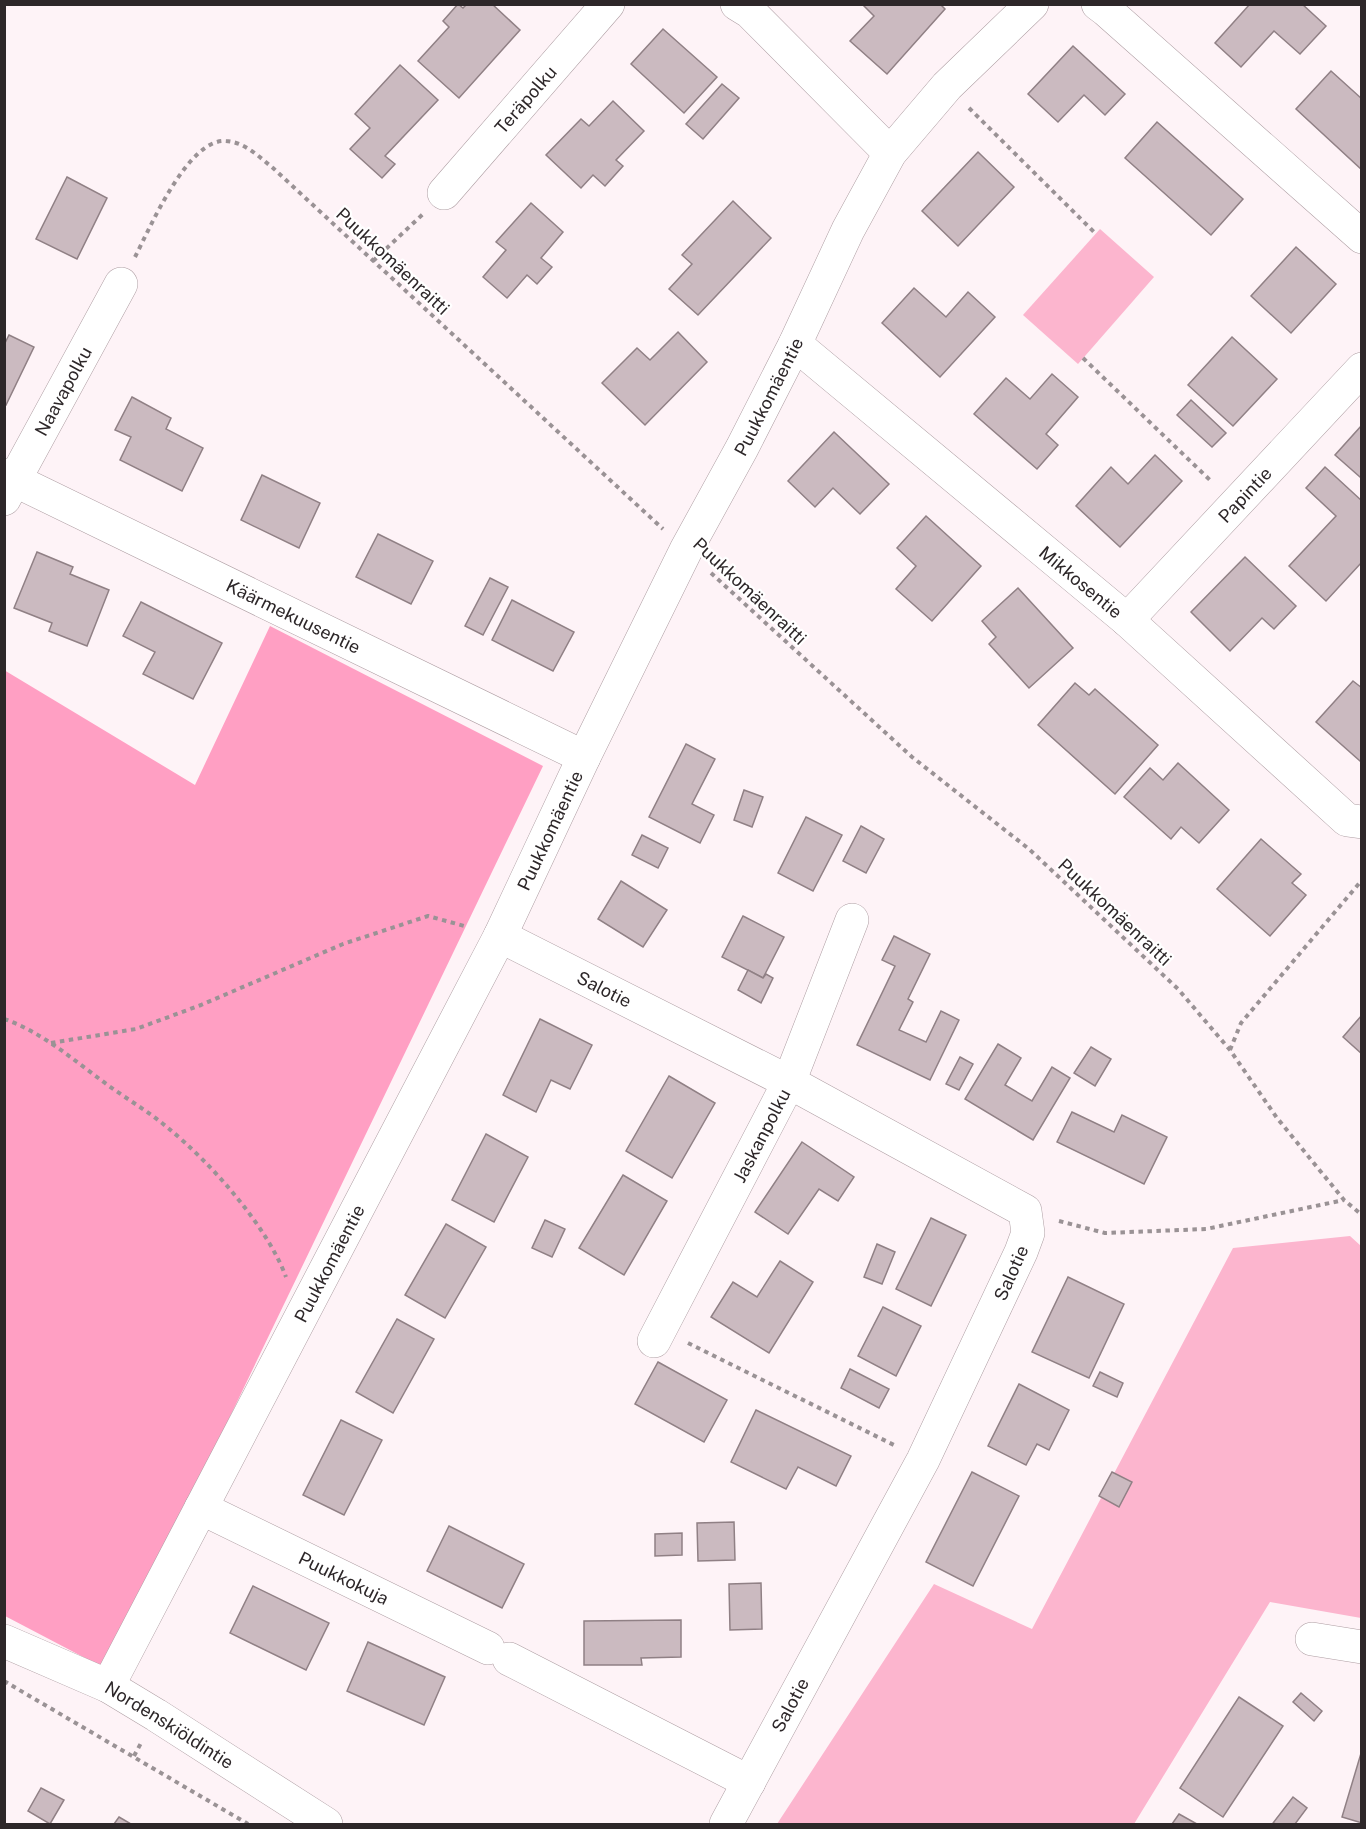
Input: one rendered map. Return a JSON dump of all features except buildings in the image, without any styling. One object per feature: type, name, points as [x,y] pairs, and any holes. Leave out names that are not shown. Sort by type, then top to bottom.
[{"type":"street","name":"Teräpolku","points":[[444,193],[608,4]]},
{"type":"street","points":[[736,4],[750,12],[890,153]]},
{"type":"street","name":"Puukkomäentie","points":[[108,1686],[500,936],[584,757],[686,550],[742,448],[795,344],[848,230],[890,153],[947,86],[1032,4]]},
{"type":"street","points":[[1102,7],[1362,237]]},
{"type":"street","name":"Naavapolku","points":[[8,484],[121,284]]},
{"type":"street","name":"Mikkosentie","points":[[795,344],[1127,620],[1347,820],[1362,822]]},
{"type":"street","name":"Papintie","points":[[1127,620],[1362,369]]},
{"type":"street","name":"Käärmekuusentie","points":[[8,484],[584,757]]},
{"type":"street","name":"Jaskanpolku","points":[[657,1335],[789,1082],[852,920]]},
{"type":"street","name":"Salotie","points":[[500,936],[789,1082],[1025,1211],[1028,1233],[1021,1252],[923,1460],[726,1824]]},
{"type":"street","name":"Puukkokuja","points":[[201,1508],[498,1654],[749,1782]]},
{"type":"street","points":[[1312,1639],[1362,1647]]},
{"type":"street","name":"Nordenskiöldintie","points":[[4,1641],[108,1686],[156,1714],[326,1824]]},
{"type":"path","points":[[947,86],[1096,234]]},
{"type":"path","name":"Puukkomäenraitti","points":[[121,284],[172,185],[192,160],[207,146],[224,141],[243,145],[273,168],[912,757],[1029,849],[1178,989],[1230,1050],[1277,1118],[1344,1200],[1362,1215]]},
{"type":"path","points":[[374,261],[444,193]]},
{"type":"path","points":[[1083,358],[1235,504]]},
{"type":"path","points":[[1230,1050],[1240,1023],[1362,880]]},
{"type":"path","points":[[51,1043],[136,1029],[201,1005],[343,944],[428,916],[500,936]]},
{"type":"path","points":[[4,1019],[51,1043],[168,1127],[209,1166],[249,1215],[280,1261],[302,1315]]},
{"type":"path","points":[[1025,1211],[1105,1233],[1206,1229],[1344,1200]]},
{"type":"path","points":[[657,1335],[923,1460]]},
{"type":"path","points":[[4,1681],[248,1824]]},
{"type":"shaded area","points":[[1100,229],[1154,277],[1078,364],[1023,315]]},
{"type":"shaded area","points":[[270,626],[543,766],[108,1670],[5,1616],[4,670],[195,785]]},
{"type":"shaded area","points":[[1350,1236],[1361,1246],[1361,1618],[1270,1602],[1134,1824],[777,1824],[934,1584],[1032,1629],[1233,1248]]}]
